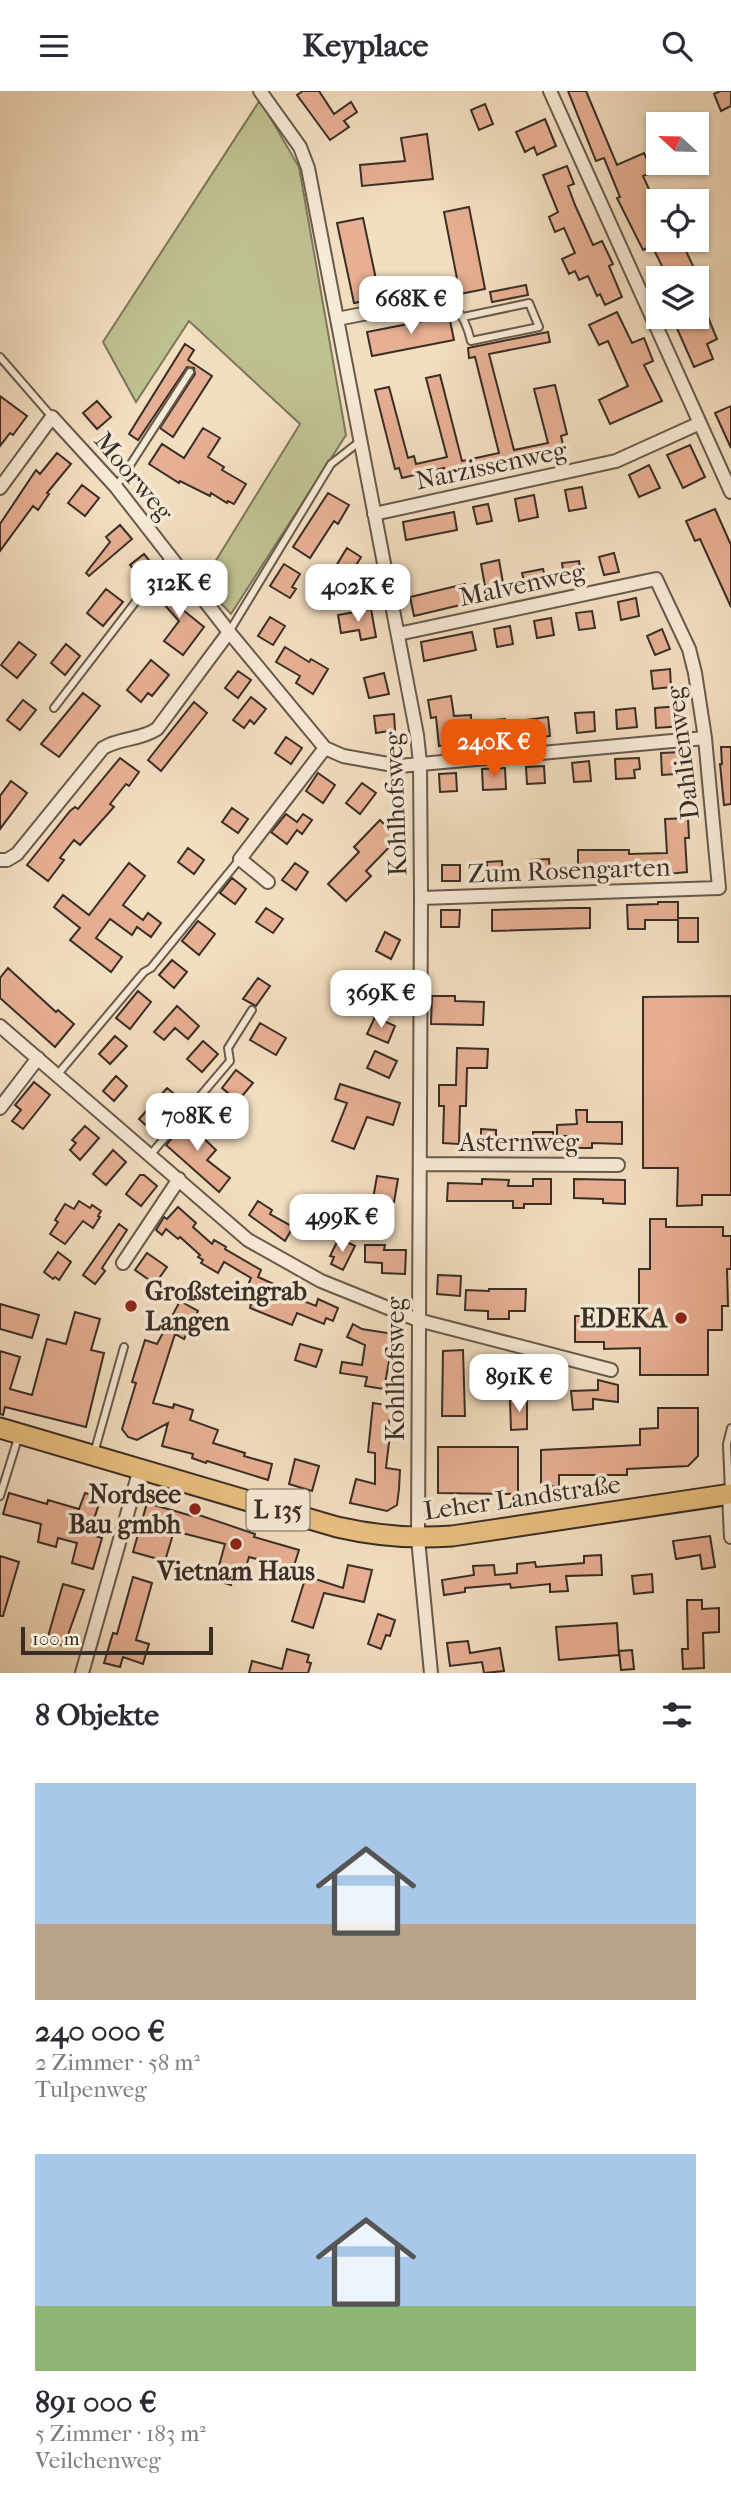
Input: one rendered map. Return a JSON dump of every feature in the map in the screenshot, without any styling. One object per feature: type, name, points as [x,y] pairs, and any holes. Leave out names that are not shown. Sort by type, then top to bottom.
[{"type":"main road","name":"Leher Landstraße","points":[[10,1431],[337,1527],[380,1536],[418,1539],[452,1536],[730,1494]]},
{"type":"street","name":"Kohlhofsweg","points":[[260,91],[300,146],[308,168],[417,734],[420,762],[421,898],[418,1539],[431,1673]]},
{"type":"street","points":[[550,91],[731,492]]},
{"type":"street","points":[[337,319],[424,302]]},
{"type":"street","points":[[0,488],[52,417]]},
{"type":"street","name":"Moorweg","points":[[52,417],[116,487],[229,632],[325,748]]},
{"type":"street","name":"Narzissenweg","points":[[374,514],[617,461],[700,423]]},
{"type":"street","name":"Malvenweg","points":[[398,634],[656,579]]},
{"type":"street","name":"Dahlienweg","points":[[656,579],[688,649],[695,673],[705,739],[719,888]]},
{"type":"street","points":[[0,860],[7,860],[17,854],[103,748],[112,742],[145,736],[157,729],[229,632]]},
{"type":"street","points":[[268,882],[240,859],[325,748],[343,756],[399,766],[420,762],[705,739]]},
{"type":"street","name":"Zum Rosengarten","points":[[421,898],[719,888]]},
{"type":"street","points":[[0,1026],[248,1240],[321,1281],[418,1320],[611,1370]]},
{"type":"street","points":[[0,1108],[38,1058]]},
{"type":"street","name":"Asternweg","points":[[419,1164],[618,1165]]},
{"type":"street","points":[[123,1263],[179,1179]]},
{"type":"street","points":[[82,1673],[140,1469]]},
{"type":"street","points":[[730,1494],[731,1537]]},
{"type":"lane","points":[[422,284],[424,302],[432,300],[455,306],[463,317],[471,341],[538,327],[529,303],[463,317]]},
{"type":"lane","name":"Moorweg","points":[[0,357],[52,417]]},
{"type":"lane","points":[[116,487],[190,372]]},
{"type":"lane","points":[[229,632],[331,464],[360,441]]},
{"type":"lane","points":[[54,708],[171,556]]},
{"type":"lane","points":[[58,1074],[144,972],[151,968],[240,859]]},
{"type":"lane","points":[[150,1154],[230,1061],[228,1048],[252,1010]]},
{"type":"lane","points":[[93,1455],[124,1347]]},
{"type":"lane","points":[[730,1494],[728,1435],[731,1429]]},
{"type":"lane","points":[[0,1496],[10,1431]]},
{"type":"green space","points":[[260,100],[299,167],[346,435],[231,614],[202,583],[300,424],[189,321],[136,402],[103,342]]},
{"type":"building","points":[[303,91],[319,91],[334,114],[351,102],[357,112],[344,121],[349,127],[330,140],[297,95]]},
{"type":"building","points":[[568,91],[586,91],[617,165],[644,153],[646,175],[643,176],[649,189],[646,189],[646,249],[643,250],[617,198],[620,197],[604,158],[596,161]]},
{"type":"building","points":[[731,91],[731,106],[721,111],[714,94]]},
{"type":"building","points":[[485,104],[493,124],[479,130],[471,110]]},
{"type":"building","points":[[545,119],[556,146],[537,155],[534,147],[525,152],[516,132]]},
{"type":"building","points":[[427,134],[433,179],[362,186],[360,165],[405,161],[401,138]]},
{"type":"building","points":[[567,166],[574,184],[568,186],[593,245],[602,241],[613,264],[609,266],[622,297],[605,305],[600,294],[597,296],[588,276],[579,280],[575,271],[569,274],[562,259],[575,253],[564,228],[555,232],[549,217],[558,212],[543,175]]},
{"type":"building","points":[[469,207],[485,289],[460,294],[444,212]]},
{"type":"building","points":[[363,218],[380,298],[354,303],[337,223]]},
{"type":"building","points":[[655,252],[686,252],[693,266],[662,266]]},
{"type":"building","points":[[526,285],[528,295],[492,302],[490,292]]},
{"type":"building","points":[[617,312],[632,343],[644,338],[653,361],[644,365],[662,401],[610,424],[599,400],[628,386],[608,341],[599,345],[589,325]]},
{"type":"building","points":[[449,316],[454,340],[372,356],[367,332]]},
{"type":"building","points":[[709,319],[717,339],[707,344],[713,359],[694,367],[677,329],[709,329]]},
{"type":"building","points":[[548,332],[550,342],[489,354],[514,450],[548,443],[534,389],[555,385],[567,434],[561,436],[564,450],[446,475],[444,468],[402,478],[399,468],[395,469],[375,390],[389,387],[408,458],[414,456],[416,464],[447,457],[426,378],[440,375],[462,461],[499,453],[475,357],[469,358],[468,348]]},
{"type":"building","points":[[185,344],[194,350],[188,360],[212,376],[173,437],[160,428],[195,374],[194,368],[187,367],[138,440],[129,434]]},
{"type":"building","points":[[0,396],[27,416],[13,435],[10,433],[0,446]]},
{"type":"building","points":[[97,401],[111,417],[97,429],[83,413]]},
{"type":"building","points":[[731,406],[731,448],[715,413]]},
{"type":"building","points":[[203,428],[220,438],[208,457],[224,467],[222,470],[246,484],[234,504],[180,481],[179,483],[149,464],[162,444],[184,458]]},
{"type":"building","points":[[690,445],[705,477],[683,488],[667,455]]},
{"type":"building","points":[[57,453],[71,464],[47,493],[49,494],[38,510],[33,506],[0,551],[0,524],[36,470],[40,474]]},
{"type":"building","points":[[649,465],[660,488],[639,497],[629,475]]},
{"type":"building","points":[[82,485],[99,498],[85,516],[68,503]]},
{"type":"building","points":[[582,487],[586,508],[569,511],[565,490]]},
{"type":"building","points":[[328,493],[349,505],[338,524],[334,521],[310,558],[293,547]]},
{"type":"building","points":[[534,495],[538,517],[519,521],[515,499]]},
{"type":"building","points":[[488,504],[492,521],[477,524],[473,507]]},
{"type":"building","points":[[715,509],[731,545],[731,607],[700,539],[695,541],[686,521]]},
{"type":"building","points":[[454,512],[457,530],[406,540],[403,522]]},
{"type":"building","points":[[120,525],[132,539],[89,576],[86,573],[110,542],[106,537]]},
{"type":"building","points":[[347,548],[361,557],[350,575],[336,566]]},
{"type":"building","points":[[614,553],[619,572],[604,575],[599,557]]},
{"type":"building","points":[[144,554],[153,565],[139,576],[130,565]]},
{"type":"building","points":[[499,560],[505,594],[487,597],[481,564]]},
{"type":"building","points":[[579,561],[582,580],[565,583],[562,563]]},
{"type":"building","points":[[284,564],[300,574],[292,587],[296,589],[290,598],[270,586]]},
{"type":"building","points":[[543,569],[547,586],[526,591],[522,573]]},
{"type":"building","points":[[170,581],[186,599],[178,606],[204,627],[183,655],[164,641],[179,621],[155,594]]},
{"type":"building","points":[[465,584],[469,603],[414,616],[410,597]]},
{"type":"building","points":[[106,589],[123,602],[103,626],[87,613]]},
{"type":"building","points":[[636,598],[639,616],[621,620],[618,602]]},
{"type":"building","points":[[371,609],[376,637],[361,640],[359,630],[341,633],[338,615]]},
{"type":"building","points":[[592,611],[595,628],[579,630],[576,613]]},
{"type":"building","points":[[270,617],[285,626],[273,645],[258,636]]},
{"type":"building","points":[[551,618],[554,635],[537,638],[534,621]]},
{"type":"building","points":[[510,626],[513,644],[497,647],[494,629]]},
{"type":"building","points":[[662,629],[670,649],[655,655],[647,636]]},
{"type":"building","points":[[472,632],[476,650],[424,661],[421,642]]},
{"type":"building","points":[[19,642],[36,655],[17,678],[1,665]]},
{"type":"building","points":[[66,644],[80,656],[65,675],[51,663]]},
{"type":"building","points":[[285,647],[309,662],[311,659],[328,669],[313,694],[296,683],[300,676],[276,662]]},
{"type":"building","points":[[151,660],[169,675],[152,696],[148,693],[141,702],[127,690]]},
{"type":"building","points":[[670,669],[671,687],[653,689],[651,671]]},
{"type":"building","points":[[238,671],[251,680],[238,698],[225,688]]},
{"type":"building","points":[[384,673],[389,694],[369,698],[364,678]]},
{"type":"building","points":[[83,693],[100,706],[59,757],[41,744]]},
{"type":"building","points":[[451,696],[454,716],[471,715],[471,726],[455,727],[457,744],[439,746],[436,717],[431,718],[428,700]]},
{"type":"building","points":[[251,697],[266,709],[254,724],[250,720],[244,728],[233,720]]},
{"type":"building","points":[[23,700],[36,710],[20,730],[7,720]]},
{"type":"building","points":[[194,702],[207,713],[161,771],[148,760]]},
{"type":"building","points":[[680,706],[682,726],[656,728],[655,708]]},
{"type":"building","points":[[635,708],[637,727],[617,729],[616,710]]},
{"type":"building","points":[[594,712],[595,731],[577,733],[575,713]]},
{"type":"building","points":[[394,714],[395,730],[376,733],[374,716]]},
{"type":"building","points":[[548,717],[550,736],[528,739],[525,720]]},
{"type":"building","points":[[505,719],[507,733],[500,734],[500,740],[484,741],[482,721]]},
{"type":"building","points":[[286,737],[302,748],[291,764],[275,753]]},
{"type":"building","points":[[721,747],[731,747],[731,804],[724,805],[720,764]]},
{"type":"building","points":[[682,752],[682,756],[690,755],[691,773],[662,775],[661,753]]},
{"type":"building","points":[[120,758],[139,772],[129,786],[126,784],[110,804],[114,807],[80,845],[74,840],[60,858],[64,860],[48,881],[27,865],[70,811],[75,807],[78,809]]},
{"type":"building","points":[[639,758],[640,769],[634,770],[635,778],[616,779],[615,759]]},
{"type":"building","points":[[589,761],[591,781],[574,782],[572,763]]},
{"type":"building","points":[[544,766],[545,783],[527,784],[526,767]]},
{"type":"building","points":[[505,768],[506,789],[483,790],[482,769]]},
{"type":"building","points":[[318,773],[335,785],[323,803],[306,791]]},
{"type":"building","points":[[456,773],[457,791],[440,792],[439,774]]},
{"type":"building","points":[[11,781],[27,793],[0,829],[0,796]]},
{"type":"building","points":[[362,783],[376,793],[360,814],[346,803]]},
{"type":"building","points":[[232,808],[248,819],[238,833],[222,822]]},
{"type":"building","points":[[286,814],[297,822],[303,814],[312,820],[302,834],[297,830],[287,844],[271,832]]},
{"type":"building","points":[[688,818],[689,838],[685,838],[687,872],[610,872],[610,876],[578,876],[578,850],[629,850],[629,854],[667,853],[665,819]]},
{"type":"building","points":[[380,820],[398,838],[366,871],[371,876],[346,901],[328,884],[359,852],[354,847]]},
{"type":"building","points":[[188,848],[204,860],[194,874],[178,862]]},
{"type":"building","points":[[549,859],[550,877],[530,878],[530,860]]},
{"type":"building","points":[[502,861],[503,877],[487,878],[487,862]]},
{"type":"building","points":[[129,863],[145,876],[123,905],[143,920],[148,913],[161,923],[151,937],[137,927],[132,935],[110,919],[96,938],[122,957],[111,972],[70,940],[80,928],[54,907],[63,895],[89,915]]},
{"type":"building","points":[[295,863],[308,872],[296,890],[282,880]]},
{"type":"building","points":[[442,865],[460,865],[460,881],[442,881]]},
{"type":"building","points":[[232,878],[246,889],[235,904],[220,893]]},
{"type":"building","points":[[678,902],[678,918],[698,918],[698,942],[678,942],[678,920],[645,920],[645,929],[628,929],[627,905]]},
{"type":"building","points":[[266,908],[283,919],[273,933],[256,922]]},
{"type":"building","points":[[590,908],[590,928],[492,931],[492,910]]},
{"type":"building","points":[[441,910],[460,910],[459,927],[441,927]]},
{"type":"building","points":[[198,921],[215,934],[199,955],[182,941]]},
{"type":"building","points":[[385,932],[400,940],[391,959],[376,951]]},
{"type":"building","points":[[172,960],[187,972],[174,988],[159,975]]},
{"type":"building","points":[[8,968],[56,1012],[58,1010],[74,1024],[55,1047],[0,998],[0,978]]},
{"type":"building","points":[[376,973],[396,983],[387,1001],[367,990]]},
{"type":"building","points":[[258,978],[270,986],[256,1006],[243,999]]},
{"type":"building","points":[[138,991],[151,1002],[130,1029],[116,1018]]},
{"type":"building","points":[[432,996],[455,996],[455,1001],[484,1002],[483,1025],[431,1024]]},
{"type":"building","points":[[731,996],[731,1195],[702,1195],[702,1205],[677,1206],[678,1168],[643,1168],[643,997]]},
{"type":"building","points":[[177,1006],[199,1026],[188,1039],[175,1028],[164,1040],[154,1032]]},
{"type":"building","points":[[375,1017],[395,1026],[388,1043],[367,1034]]},
{"type":"building","points":[[260,1023],[286,1038],[276,1055],[250,1040]]},
{"type":"building","points":[[115,1036],[127,1046],[110,1064],[99,1054]]},
{"type":"building","points":[[203,1041],[218,1054],[202,1072],[187,1059]]},
{"type":"building","points":[[457,1048],[488,1049],[487,1068],[467,1068],[466,1106],[460,1106],[459,1144],[443,1143],[444,1106],[439,1106],[439,1085],[456,1085]]},
{"type":"building","points":[[375,1051],[397,1061],[389,1078],[367,1068]]},
{"type":"building","points":[[236,1070],[253,1083],[238,1101],[222,1088]]},
{"type":"building","points":[[116,1076],[127,1086],[114,1101],[103,1091]]},
{"type":"building","points":[[34,1082],[50,1095],[23,1129],[12,1121],[21,1110],[15,1105]]},
{"type":"building","points":[[340,1084],[400,1103],[393,1125],[367,1117],[354,1149],[332,1141],[347,1103],[335,1099]]},
{"type":"building","points":[[167,1088],[177,1096],[167,1107],[170,1110],[152,1131],[139,1119]]},
{"type":"building","points":[[576,1110],[587,1110],[587,1122],[622,1122],[622,1144],[592,1143],[592,1148],[574,1148],[574,1136],[557,1136],[557,1125],[577,1124]]},
{"type":"building","points":[[191,1116],[201,1124],[196,1131],[216,1150],[207,1160],[230,1178],[219,1192],[166,1145]]},
{"type":"building","points":[[85,1126],[99,1138],[80,1160],[70,1150],[76,1143],[72,1140]]},
{"type":"building","points":[[481,1129],[496,1130],[496,1147],[481,1147]]},
{"type":"building","points":[[533,1132],[553,1132],[553,1148],[533,1147]]},
{"type":"building","points":[[113,1150],[126,1162],[106,1185],[93,1174]]},
{"type":"building","points":[[140,1175],[144,1175],[157,1186],[141,1206],[126,1194]]},
{"type":"building","points":[[377,1176],[398,1179],[394,1202],[373,1199]]},
{"type":"building","points":[[482,1179],[509,1180],[508,1186],[533,1186],[533,1179],[551,1179],[551,1204],[524,1204],[524,1208],[513,1208],[513,1201],[447,1201],[448,1183],[482,1184]]},
{"type":"building","points":[[574,1179],[625,1180],[625,1204],[603,1203],[603,1199],[574,1198]]},
{"type":"building","points":[[79,1201],[101,1211],[98,1216],[100,1217],[93,1228],[83,1221],[65,1244],[50,1234],[65,1204],[74,1209]]},
{"type":"building","points":[[258,1201],[272,1210],[270,1214],[293,1227],[285,1241],[249,1215]]},
{"type":"building","points":[[178,1207],[196,1223],[193,1227],[212,1244],[214,1240],[261,1270],[258,1277],[285,1289],[283,1293],[316,1306],[318,1299],[338,1308],[333,1321],[326,1318],[324,1324],[297,1313],[292,1325],[250,1308],[251,1304],[242,1300],[251,1278],[224,1262],[218,1273],[201,1263],[203,1260],[198,1257],[200,1255],[180,1237],[178,1239],[166,1229],[162,1235],[156,1230],[164,1217],[167,1219]]},
{"type":"building","points":[[317,1212],[337,1222],[328,1239],[309,1228]]},
{"type":"building","name":"EDEKA","points":[[650,1219],[666,1219],[666,1227],[723,1227],[723,1236],[731,1236],[731,1269],[727,1269],[728,1306],[722,1306],[722,1330],[708,1330],[708,1375],[640,1375],[640,1348],[604,1349],[604,1342],[575,1342],[575,1316],[594,1316],[594,1326],[639,1324],[639,1269],[650,1269]]},
{"type":"building","points":[[119,1224],[127,1230],[102,1268],[105,1271],[95,1284],[83,1275]]},
{"type":"building","points":[[339,1238],[355,1246],[343,1270],[331,1264],[334,1257],[330,1256]]},
{"type":"building","points":[[365,1245],[385,1245],[384,1250],[406,1250],[405,1274],[382,1273],[382,1263],[365,1262]]},
{"type":"building","points":[[58,1252],[71,1262],[59,1280],[44,1272]]},
{"type":"building","points":[[147,1253],[167,1267],[155,1284],[135,1270]]},
{"type":"building","points":[[438,1275],[461,1276],[460,1296],[437,1294]]},
{"type":"building","points":[[526,1289],[525,1311],[509,1311],[509,1319],[488,1319],[488,1311],[465,1310],[466,1290]]},
{"type":"building","points":[[180,1301],[198,1311],[184,1339],[175,1334],[153,1403],[173,1408],[174,1404],[193,1410],[190,1420],[218,1430],[213,1443],[272,1464],[268,1480],[207,1461],[206,1463],[192,1458],[193,1454],[162,1446],[168,1423],[137,1440],[128,1437],[122,1429],[145,1340],[157,1344]]},
{"type":"building","points":[[0,1304],[39,1315],[32,1338],[0,1329]]},
{"type":"building","points":[[75,1312],[100,1319],[91,1350],[104,1353],[86,1427],[5,1407],[3,1415],[0,1414],[0,1351],[20,1357],[10,1389],[32,1395],[47,1339],[66,1344]]},
{"type":"building","points":[[353,1324],[362,1329],[394,1334],[384,1389],[365,1386],[367,1377],[340,1373],[342,1362],[362,1365],[365,1345],[347,1337]]},
{"type":"building","points":[[300,1344],[322,1350],[316,1367],[295,1360]]},
{"type":"building","points":[[463,1350],[465,1416],[442,1416],[443,1351]]},
{"type":"building","points":[[486,1364],[503,1364],[503,1381],[485,1381]]},
{"type":"building","points":[[598,1380],[618,1385],[618,1402],[593,1399],[593,1409],[573,1410],[571,1391],[598,1390]]},
{"type":"building","points":[[510,1399],[527,1399],[527,1429],[511,1430]]},
{"type":"building","points":[[373,1403],[392,1406],[387,1433],[390,1434],[386,1468],[400,1470],[397,1505],[387,1511],[350,1503],[356,1479],[375,1484],[375,1453],[368,1452]]},
{"type":"building","points":[[658,1408],[698,1408],[698,1456],[688,1466],[627,1469],[627,1475],[559,1475],[559,1486],[541,1487],[541,1450],[640,1445],[640,1429],[658,1428]]},
{"type":"building","points":[[438,1447],[518,1447],[518,1494],[438,1493]]},
{"type":"building","points":[[295,1459],[319,1466],[312,1491],[289,1484]]},
{"type":"building","points":[[9,1493],[47,1504],[48,1500],[79,1509],[85,1493],[101,1498],[89,1534],[102,1538],[93,1569],[72,1563],[77,1543],[58,1538],[56,1547],[38,1542],[41,1524],[3,1514]]},
{"type":"building","points":[[147,1503],[192,1516],[193,1513],[255,1534],[254,1537],[299,1550],[293,1569],[249,1557],[245,1570],[236,1568],[231,1585],[215,1580],[225,1544],[174,1531],[165,1561],[133,1552]]},
{"type":"building","points":[[710,1536],[715,1567],[702,1569],[700,1555],[676,1559],[673,1541]]},
{"type":"building","points":[[601,1555],[602,1575],[566,1576],[568,1591],[550,1592],[550,1584],[511,1588],[510,1584],[465,1588],[465,1592],[444,1595],[442,1580],[474,1575],[473,1566],[494,1565],[495,1575],[517,1573],[517,1564],[535,1562],[536,1567],[584,1563],[584,1556]]},
{"type":"building","points":[[0,1556],[19,1562],[3,1616],[0,1616]]},
{"type":"building","points":[[348,1565],[372,1570],[364,1602],[324,1593],[313,1628],[292,1621],[306,1576],[343,1588]]},
{"type":"building","points":[[652,1574],[653,1592],[634,1594],[632,1576]]},
{"type":"building","points":[[133,1577],[152,1583],[136,1640],[149,1644],[143,1664],[123,1657],[120,1667],[104,1663],[113,1633],[117,1634]]},
{"type":"building","points":[[63,1584],[84,1590],[64,1646],[47,1640]]},
{"type":"building","points":[[687,1600],[702,1600],[702,1609],[719,1608],[719,1632],[703,1633],[704,1668],[683,1669],[682,1649],[688,1649]]},
{"type":"building","points":[[378,1614],[395,1620],[390,1636],[386,1635],[381,1649],[368,1644]]},
{"type":"building","points":[[617,1623],[619,1655],[559,1660],[556,1627]]},
{"type":"building","points":[[468,1641],[470,1653],[500,1648],[504,1671],[484,1673],[482,1662],[450,1666],[447,1643]]},
{"type":"building","points":[[287,1649],[309,1655],[307,1662],[311,1663],[308,1673],[249,1673],[252,1661],[282,1669]]},
{"type":"building","points":[[632,1650],[634,1669],[621,1670],[619,1651]]},
{"type":"place","name":"Großsteingrab Langen","points":[[131,1306]]},
{"type":"place","name":"EDEKA","points":[[681,1318]]},
{"type":"place","name":"Nordsee Bau gmbh","points":[[195,1509]]},
{"type":"place","name":"Vietnam Haus","points":[[236,1544]]}]
